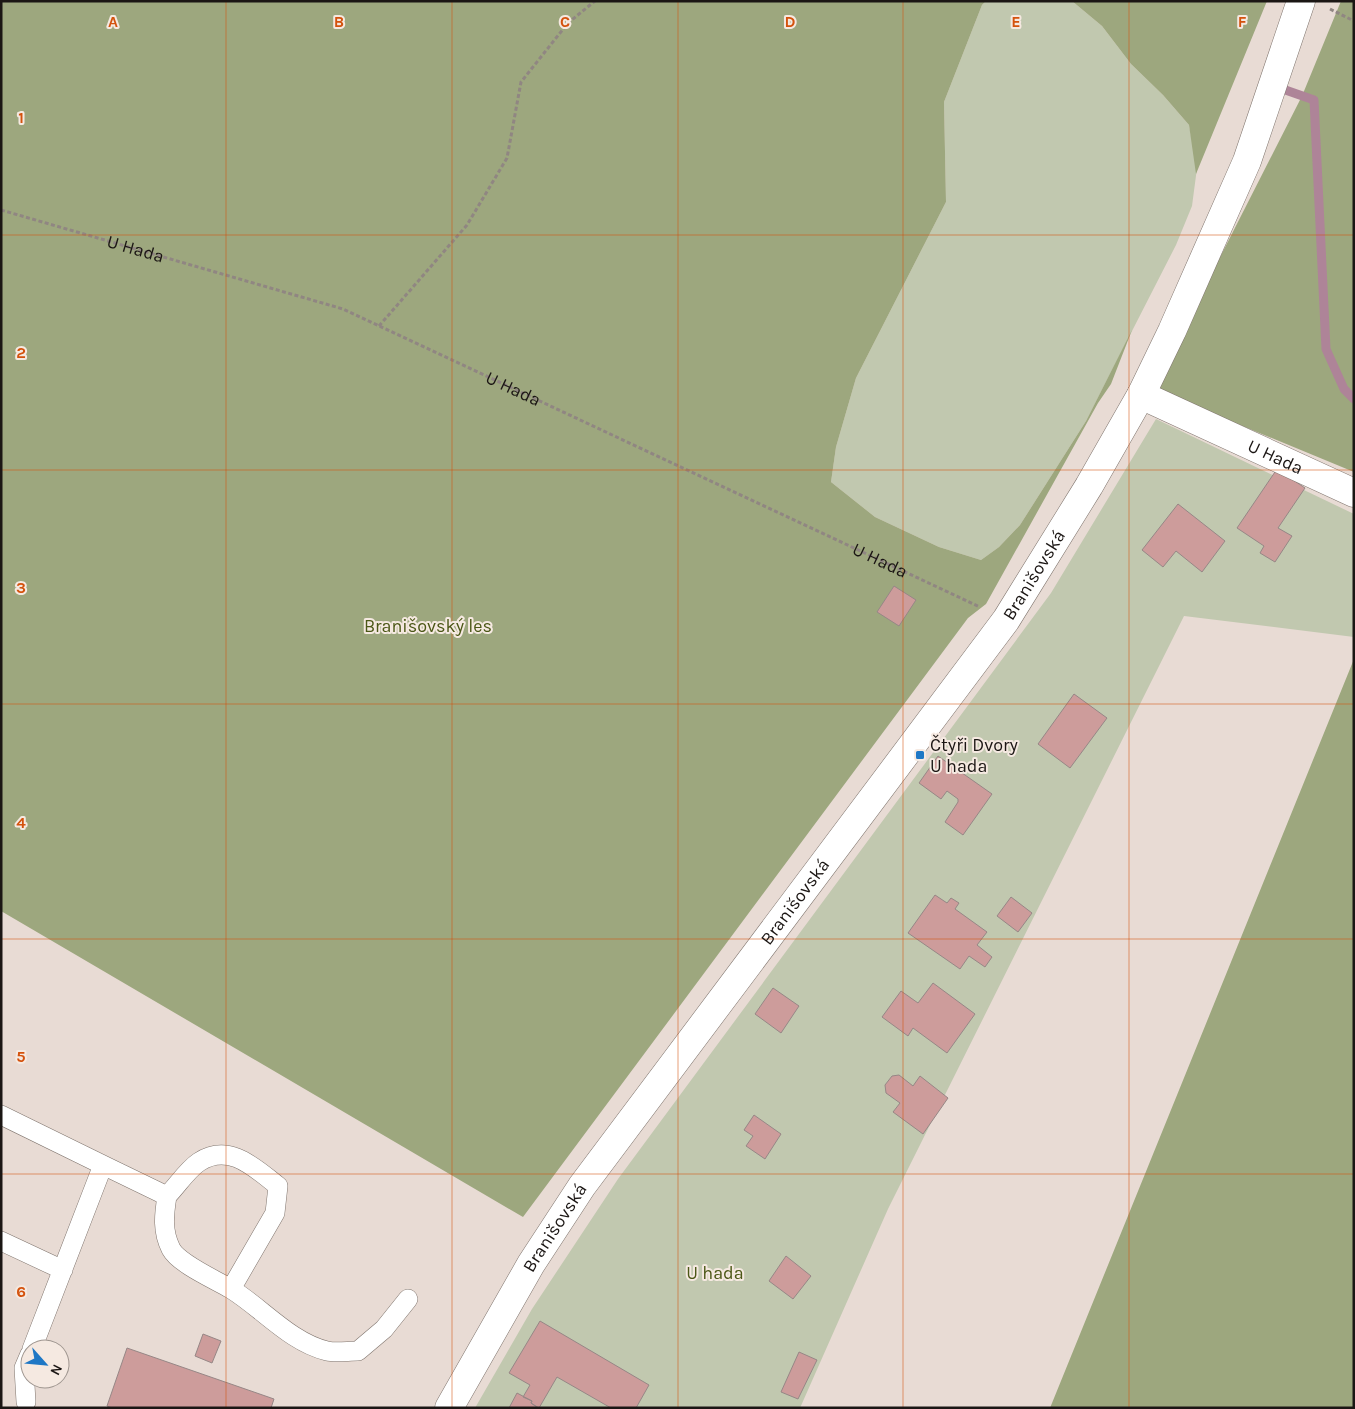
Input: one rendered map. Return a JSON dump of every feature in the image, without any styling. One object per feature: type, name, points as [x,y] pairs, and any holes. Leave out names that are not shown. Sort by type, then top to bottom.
[{"type":"street","name":"Branišovská","points":[[449,1408],[531,1264],[582,1186],[1006,620],[1085,494],[1141,395],[1247,161],[1312,3]]},
{"type":"street","name":"U Hada","points":[[1141,395],[1354,493]]},
{"type":"lane","points":[[1,1115],[167,1196]]},
{"type":"lane","points":[[231,1289],[275,1213],[278,1186],[247,1161],[220,1153],[198,1162],[167,1196],[163,1221],[171,1250],[196,1270],[231,1289],[295,1336],[327,1351],[358,1352],[384,1329],[408,1300]]},
{"type":"lane","points":[[36,1339],[103,1165]]},
{"type":"lane","points":[[1,1241],[63,1270]]},
{"type":"lane","points":[[26,1389],[28,1406]]},
{"type":"path","points":[[379,326],[466,225],[507,158],[521,82],[568,23],[595,1]]},
{"type":"path","points":[[1312,3],[1354,21]]},
{"type":"path","name":"U Hada","points":[[1,210],[343,309],[1006,620]]},
{"type":"green space","name":"Branišovský les","points":[[1,1],[986,1],[982,5],[944,102],[946,202],[856,378],[836,447],[831,482],[875,517],[939,547],[981,560],[999,547],[1020,525],[1086,421],[1132,330],[1111,384],[1098,403],[986,604],[968,618],[523,1217],[1,911]]},
{"type":"green space","points":[[986,1],[1072,1],[1102,26],[1131,64],[1163,95],[1189,125],[1197,168],[1192,206],[1176,245],[1086,421],[1020,525],[999,547],[981,560],[939,547],[875,517],[831,482],[836,447],[856,378],[946,202],[944,102],[982,5]]},
{"type":"green space","points":[[1072,1],[1267,1],[1196,174],[1189,125],[1163,95],[1131,64],[1102,26]]},
{"type":"green space","points":[[1341,1],[1354,1],[1354,472],[1153,389],[1302,96]]},
{"type":"green space","name":"U hada","points":[[1156,419],[1354,514],[1354,637],[1184,616],[888,1209],[800,1408],[475,1408],[532,1309],[618,1179],[1051,593]]},
{"type":"green space","points":[[1354,659],[1354,1408],[1050,1408]]},
{"type":"building","points":[[1277,469],[1305,488],[1278,528],[1292,536],[1275,562],[1260,553],[1264,546],[1237,528]]},
{"type":"building","points":[[1178,504],[1225,541],[1202,572],[1176,551],[1163,567],[1142,550]]},
{"type":"building","points":[[894,586],[916,600],[899,626],[877,612]]},
{"type":"building","points":[[1074,694],[1107,718],[1070,768],[1038,744]]},
{"type":"building","points":[[938,756],[992,794],[963,835],[945,822],[958,799],[947,791],[941,799],[919,783]]},
{"type":"building","points":[[935,895],[947,903],[951,898],[959,903],[955,909],[987,932],[977,945],[992,957],[985,967],[969,956],[960,969],[908,933]]},
{"type":"building","points":[[1011,897],[1032,913],[1018,932],[997,916]]},
{"type":"building","points":[[933,983],[975,1014],[947,1053],[913,1028],[908,1036],[882,1017],[901,991],[918,1003]]},
{"type":"building","points":[[773,988],[799,1006],[781,1033],[755,1014]]},
{"type":"building","points":[[899,1075],[913,1086],[920,1076],[948,1098],[923,1134],[893,1112],[900,1103],[886,1093],[885,1085],[892,1076]]},
{"type":"building","points":[[754,1115],[781,1134],[765,1159],[746,1146],[753,1136],[744,1130]]},
{"type":"building","points":[[786,1256],[811,1276],[793,1299],[769,1281]]},
{"type":"building","points":[[540,1321],[649,1385],[636,1408],[611,1408],[557,1377],[539,1408],[531,1403],[532,1401],[523,1397],[530,1385],[509,1373]]},
{"type":"building","points":[[203,1334],[221,1341],[212,1363],[195,1356]]},
{"type":"building","points":[[127,1348],[274,1399],[271,1408],[112,1408],[107,1406]]},
{"type":"building","points":[[799,1352],[817,1360],[798,1399],[781,1392]]},
{"type":"building","points":[[517,1393],[532,1401],[531,1403],[538,1408],[509,1408]]},
{"type":"waterway","points":[[1274,86],[1314,100],[1326,349],[1344,389],[1354,399]]},
{"type":"place","name":"Čtyři Dvory U hada","points":[[920,755]]}]
